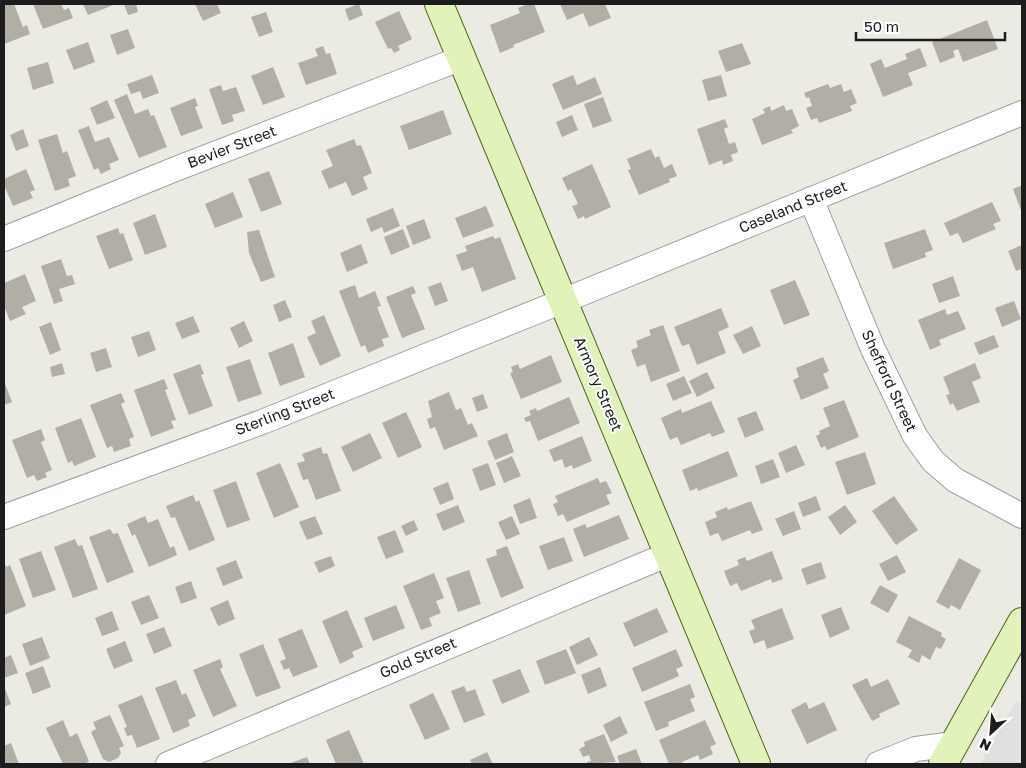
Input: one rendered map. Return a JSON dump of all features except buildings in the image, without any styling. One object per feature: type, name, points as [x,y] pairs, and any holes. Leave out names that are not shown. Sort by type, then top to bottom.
[{"type":"main road","name":"Armory Street","points":[[439,4],[756,764]]},
{"type":"main road","points":[[948,754],[1022,622]]},
{"type":"street","name":"Bevier Street","points":[[4,239],[172,170],[462,58]]},
{"type":"street","name":"Caseland Street","points":[[563,301],[1022,112]]},
{"type":"street","name":"Shefford Street","points":[[811,199],[873,349],[914,436],[933,461],[955,480],[1022,516]]},
{"type":"street","name":"Sterling Street","points":[[4,517],[262,422],[563,301]]},
{"type":"street","name":"Gold Street","points":[[168,764],[669,554]]},
{"type":"street","points":[[878,764],[916,749],[948,754]]},
{"type":"shaded area","points":[[1016,701],[1022,704],[1022,764],[980,764]]}]
